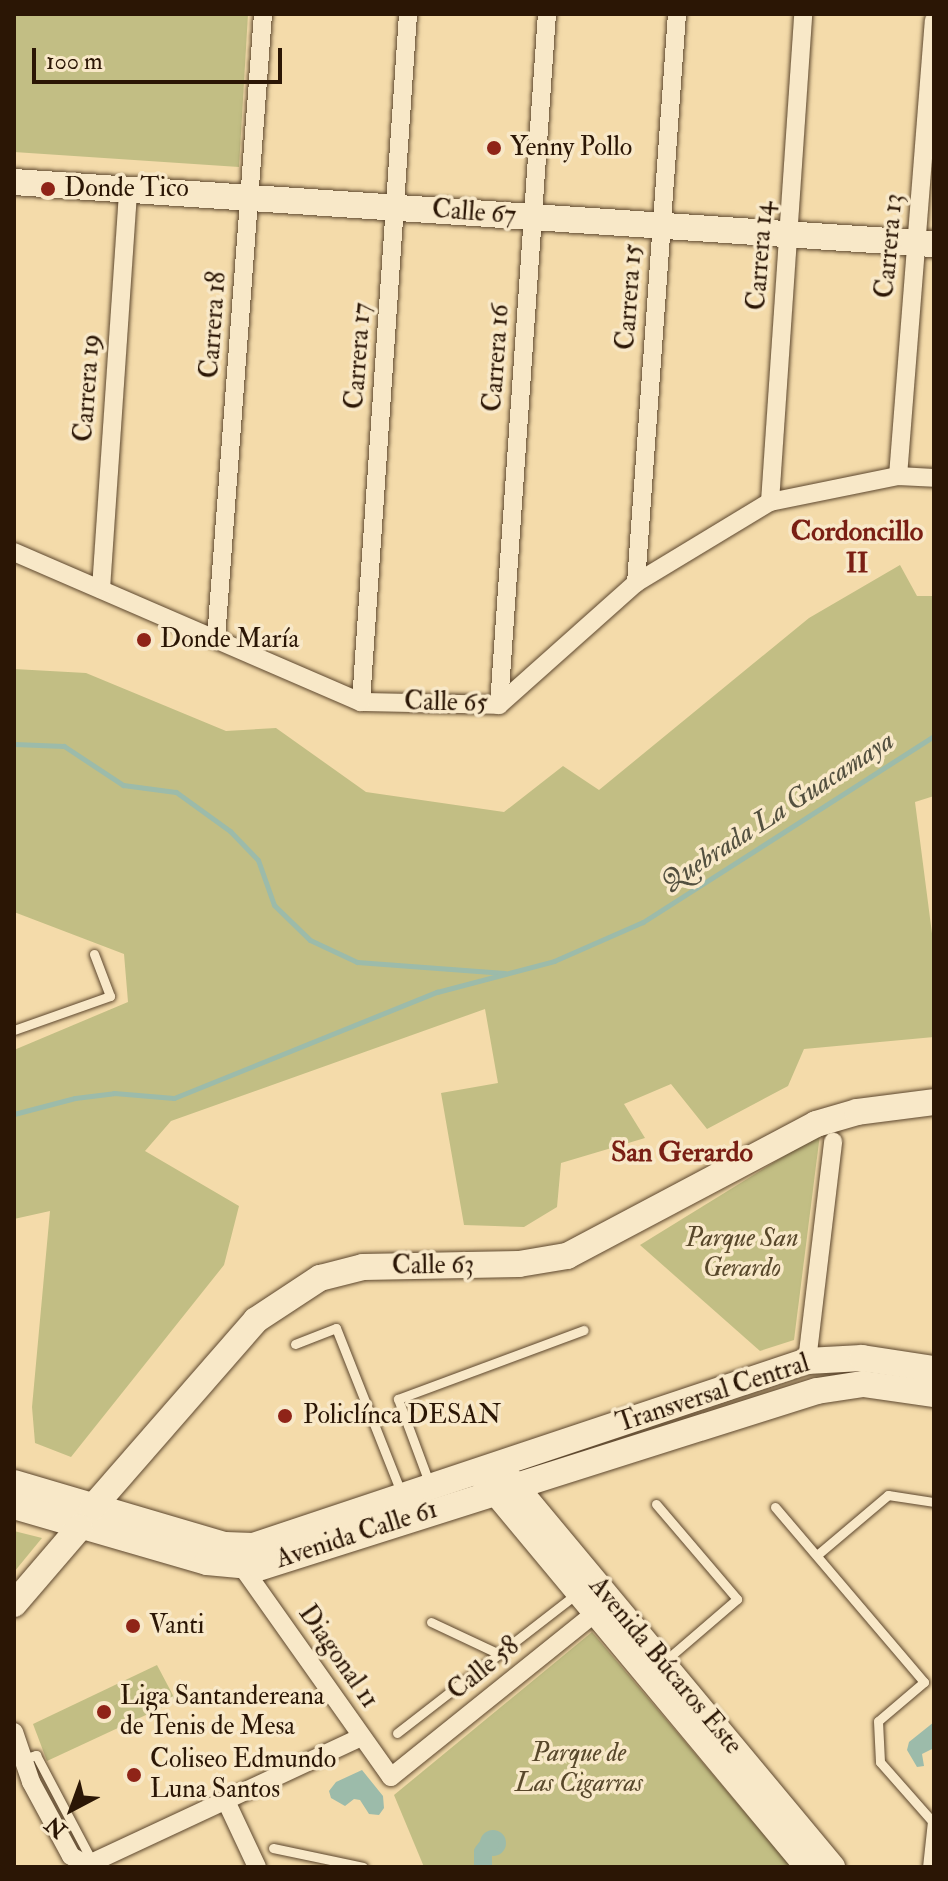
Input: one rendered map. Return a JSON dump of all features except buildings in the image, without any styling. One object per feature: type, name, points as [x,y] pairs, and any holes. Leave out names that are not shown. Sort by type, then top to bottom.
[{"type":"street","name":"Carrera 18","points":[[216,639],[263,14]]},
{"type":"street","name":"Carrera 17","points":[[361,702],[408,14]]},
{"type":"street","name":"Carrera 16","points":[[499,705],[547,14]]},
{"type":"street","name":"Carrera 15","points":[[636,583],[677,14]]},
{"type":"street","name":"Carrera 14","points":[[770,502],[803,14]]},
{"type":"street","name":"Carrera 13","points":[[898,476],[925,244],[934,20]]},
{"type":"street","name":"Calle 67","points":[[14,182],[925,244]]},
{"type":"street","name":"Carrera 19","points":[[101,589],[128,190]]},
{"type":"street","name":"Calle 65","points":[[14,552],[361,702],[499,705],[636,583],[770,502],[898,476],[934,478]]},
{"type":"street","points":[[807,1361],[835,1129],[934,1102]]},
{"type":"street","name":"Calle 63","points":[[14,1604],[234,1342],[256,1320],[298,1288],[331,1274],[363,1267],[519,1264],[567,1256],[604,1239],[778,1143],[835,1129]]},
{"type":"street","name":"Transversal Central","points":[[496,1478],[807,1361],[862,1358],[934,1369]]},
{"type":"street","name":"Transversal Central","points":[[496,1478],[565,1469],[836,1387],[863,1384],[934,1394]]},
{"type":"street","points":[[548,1526],[551,1492],[565,1469]]},
{"type":"street","name":"Avenida Calle 61","points":[[14,1483],[86,1517],[182,1556],[243,1568],[277,1563],[496,1478]]},
{"type":"street","name":"Avenida Calle 61","points":[[14,1506],[241,1546],[280,1539],[431,1488],[496,1478]]},
{"type":"street","name":"Avenida Búcaros Este","points":[[496,1478],[548,1526],[603,1607],[808,1867]]},
{"type":"street","name":"Avenida Búcaros Este","points":[[496,1478],[579,1592],[603,1607],[662,1663],[832,1867]]},
{"type":"street","name":"Diagonal 11","points":[[243,1568],[391,1777]]},
{"type":"street","name":"Calle 58","points":[[391,1777],[603,1607]]},
{"type":"street","points":[[14,1732],[22,1760],[71,1856],[78,1863],[93,1863],[362,1737]]},
{"type":"street","points":[[226,1801],[257,1867]]},
{"type":"lane","points":[[14,1030],[110,996],[94,954]]},
{"type":"lane","points":[[295,1344],[336,1328],[403,1498]]},
{"type":"lane","points":[[431,1488],[398,1399],[584,1330]]},
{"type":"lane","points":[[817,1555],[888,1495],[934,1502]]},
{"type":"lane","points":[[656,1504],[737,1599],[662,1663]]},
{"type":"lane","points":[[775,1507],[924,1682],[878,1721],[880,1762],[932,1821],[927,1867]]},
{"type":"lane","points":[[397,1733],[579,1592]]},
{"type":"lane","points":[[431,1622],[499,1654]]},
{"type":"lane","points":[[273,1848],[363,1867]]},
{"type":"green space","points":[[14,14],[248,14],[239,167],[14,152]]},
{"type":"green space","points":[[900,565],[917,596],[934,596],[934,796],[915,802],[934,949],[934,1037],[804,1049],[788,1086],[707,1129],[671,1084],[624,1104],[645,1138],[561,1163],[557,1207],[524,1227],[464,1225],[441,1093],[498,1083],[485,1009],[171,1121],[145,1151],[239,1206],[224,1265],[71,1457],[35,1443],[32,1407],[50,1211],[14,1219],[14,1050],[128,1002],[124,954],[14,912],[14,669],[86,673],[226,731],[276,728],[366,792],[504,812],[563,766],[599,790],[809,618]]},
{"type":"green space","name":"Parque San Gerardo","points":[[820,1134],[794,1340],[760,1351],[640,1245]]},
{"type":"green space","points":[[14,1531],[42,1538],[14,1572]]},
{"type":"green space","name":"Parque de Las Cigarras","points":[[592,1632],[791,1867],[424,1867],[394,1795]]},
{"type":"green space","name":"Liga Santandereana de Tenis de Mesa","points":[[157,1665],[176,1701],[47,1761],[33,1724]]},
{"type":"shaded area","points":[[934,1722],[934,1748],[922,1754],[924,1766],[917,1767],[907,1750],[909,1742]]},
{"type":"shaded area","points":[[362,1770],[383,1796],[384,1808],[379,1815],[369,1814],[360,1800],[354,1799],[345,1806],[331,1798],[329,1791],[336,1782]]},
{"type":"shaded area","points":[[493,1830],[502,1834],[506,1843],[502,1852],[493,1856],[484,1852],[480,1843],[484,1834]]},
{"type":"waterway","name":"Quebrada La Guacamaya","points":[[14,1114],[75,1098],[114,1093],[174,1098],[437,992],[554,961],[643,922],[934,736]]},
{"type":"waterway","points":[[14,744],[64,746],[123,785],[176,792],[230,831],[258,860],[274,905],[310,940],[357,962],[505,973]]},
{"type":"waterway","points":[[483,1867],[483,1852],[490,1843]]},
{"type":"place","name":"Yenny Pollo","points":[[494,148]]},
{"type":"place","name":"Donde Tico","points":[[48,189]]},
{"type":"place","name":"Donde María","points":[[144,640]]},
{"type":"place","name":"Policlínca DESAN","points":[[285,1416]]},
{"type":"place","name":"Vanti","points":[[133,1626]]},
{"type":"place","name":"Liga Santandereana de Tenis de Mesa","points":[[104,1712]]},
{"type":"place","name":"Coliseo Edmundo Luna Santos","points":[[134,1775]]},
{"type":"district","name":"Cordoncillo II","points":[[857,548]]},
{"type":"district","name":"San Gerardo","points":[[682,1153]]}]
